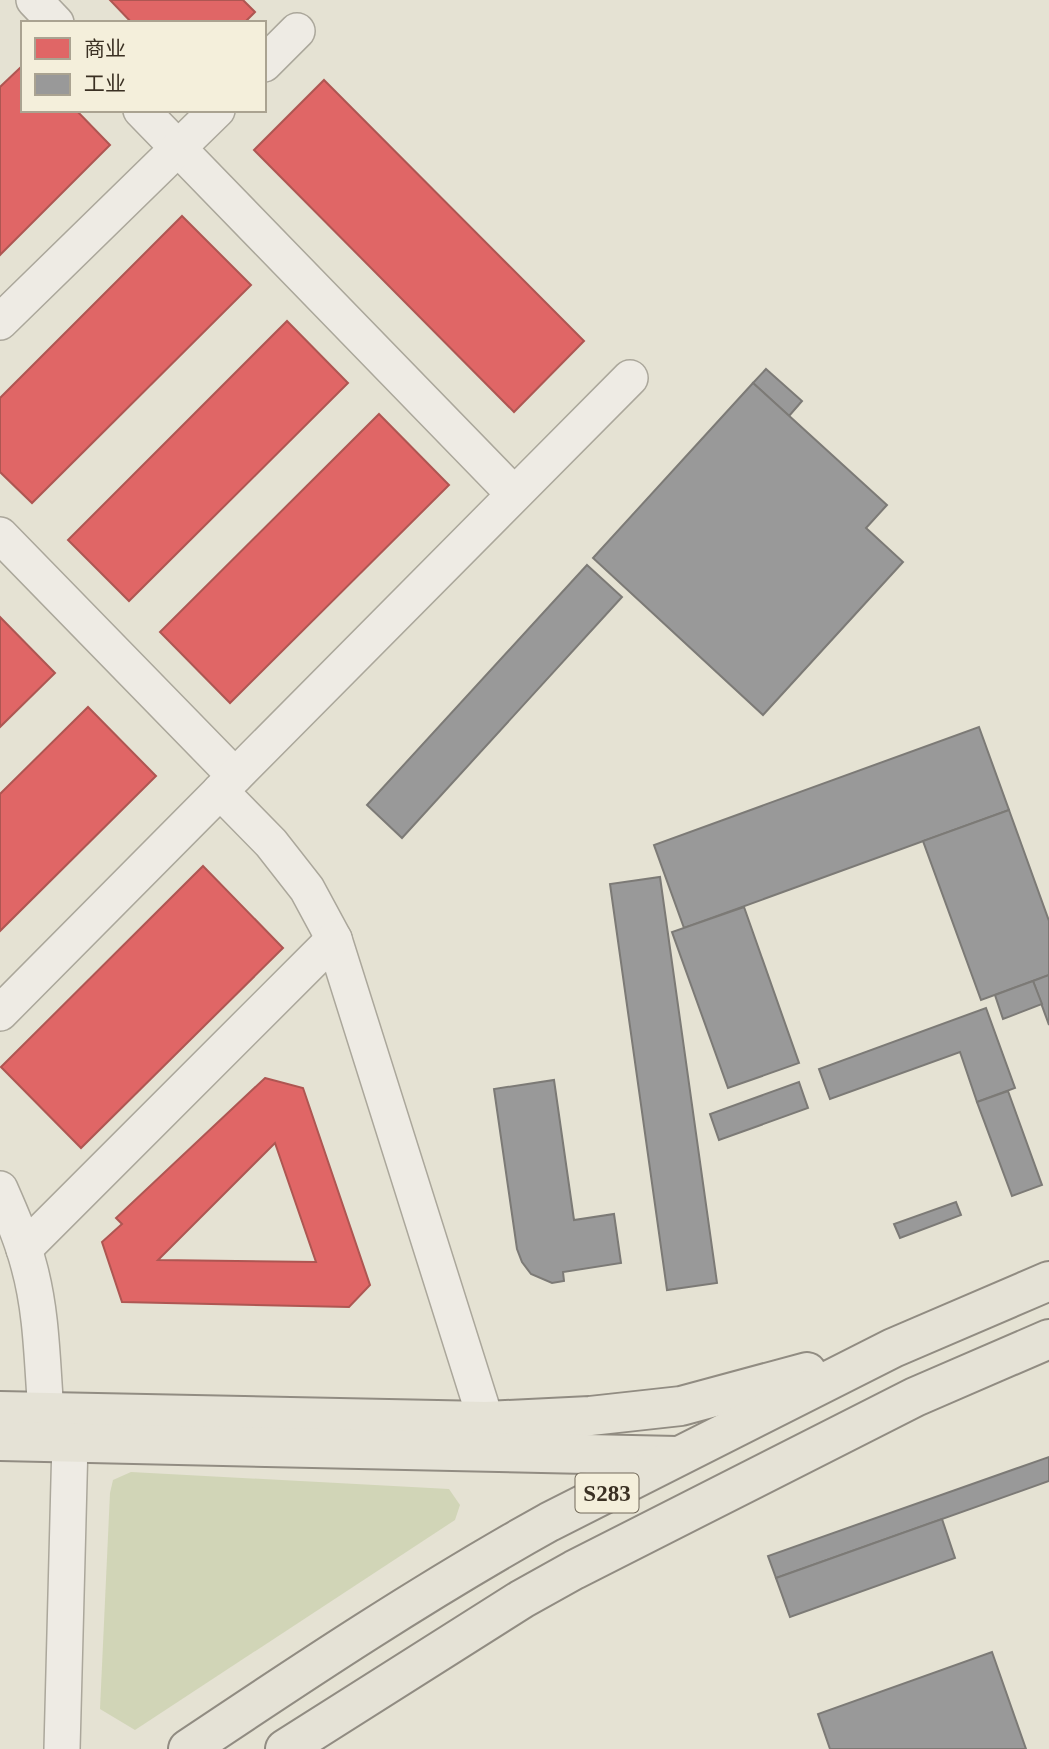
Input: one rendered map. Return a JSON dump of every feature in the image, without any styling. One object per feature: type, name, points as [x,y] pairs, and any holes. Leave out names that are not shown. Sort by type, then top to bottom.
[{"type":"main road","name":"S283","points":[[188,1749],[495,1552],[893,1348],[1049,1281]]},
{"type":"main road","name":"S283","points":[[285,1749],[522,1599],[915,1396],[1049,1339]]},
{"type":"main road","points":[[0,1411],[486,1421],[590,1416],[681,1406],[893,1348]]},
{"type":"main road","points":[[0,1441],[679,1456],[768,1470]]},
{"type":"street","points":[[34,0],[54,21]]},
{"type":"street","points":[[266,62],[297,32]]},
{"type":"street","points":[[143,112],[514,494]]},
{"type":"street","points":[[0,322],[215,112]]},
{"type":"street","points":[[0,1013],[630,378]]},
{"type":"street","points":[[0,535],[227,784],[307,890],[334,939],[486,1421]]},
{"type":"street","points":[[24,1249],[334,939]]},
{"type":"street","points":[[0,1189],[24,1249],[38,1308],[46,1412]]},
{"type":"street","points":[[62,1749],[70,1442]]},
{"type":"green space","points":[[131,1472],[449,1489],[460,1505],[455,1520],[135,1730],[100,1709],[110,1493],[113,1480]]},
{"type":"building: 商业","points":[[110,0],[243,0],[255,12],[246,21],[130,21]]},
{"type":"building: 商业","points":[[21,67],[21,112],[78,112],[110,145],[0,255],[0,87]]},
{"type":"building: 商业","points":[[324,80],[584,341],[514,412],[254,150]]},
{"type":"building: 商业","points":[[182,216],[251,285],[32,503],[0,472],[0,398]]},
{"type":"building: 商业","points":[[287,321],[348,383],[129,601],[68,540]]},
{"type":"building: 商业","points":[[379,414],[449,485],[230,703],[160,632]]},
{"type":"building: 商业","points":[[0,617],[55,673],[0,727]]},
{"type":"building: 商业","points":[[88,707],[156,776],[0,931],[0,794]]},
{"type":"building: 商业","points":[[203,866],[283,948],[81,1148],[1,1067]]},
{"type":"building: 商业","points":[[265,1078],[303,1088],[370,1285],[349,1307],[122,1302],[102,1242],[122,1224],[116,1218]],"holes":[[[275,1143],[316,1262],[158,1260]]]},
{"type":"building: 工业","points":[[766,369],[802,401],[789,416],[753,383]]},
{"type":"building: 工业","points":[[753,383],[887,505],[866,528],[903,562],[763,715],[593,558]]},
{"type":"building: 工业","points":[[587,565],[622,597],[402,838],[367,805]]},
{"type":"building: 工业","points":[[979,727],[1009,810],[684,928],[654,845]]},
{"type":"building: 工业","points":[[1009,810],[1049,921],[1049,975],[981,1000],[923,841]]},
{"type":"building: 工业","points":[[660,877],[717,1283],[667,1290],[610,884]]},
{"type":"building: 工业","points":[[744,907],[799,1063],[728,1088],[672,932]]},
{"type":"building: 工业","points":[[1049,975],[1049,1025],[1033,981]]},
{"type":"building: 工业","points":[[1033,981],[1042,1004],[1003,1019],[995,995]]},
{"type":"building: 工业","points":[[986,1008],[1015,1088],[977,1102],[960,1052],[830,1099],[819,1069]]},
{"type":"building: 工业","points":[[554,1080],[574,1220],[614,1214],[621,1263],[563,1272],[564,1281],[552,1283],[531,1274],[517,1249],[494,1089]]},
{"type":"building: 工业","points":[[799,1082],[808,1108],[719,1140],[710,1114]]},
{"type":"building: 工业","points":[[1008,1091],[1042,1185],[1012,1196],[977,1102]]},
{"type":"building: 工业","points":[[956,1202],[961,1215],[900,1238],[894,1224]]},
{"type":"building: 工业","points":[[1049,1457],[1049,1481],[776,1578],[768,1556]]},
{"type":"building: 工业","points":[[942,1519],[955,1558],[790,1617],[776,1578]]},
{"type":"building: 工业","points":[[992,1652],[1026,1749],[830,1749],[818,1714]]}]
